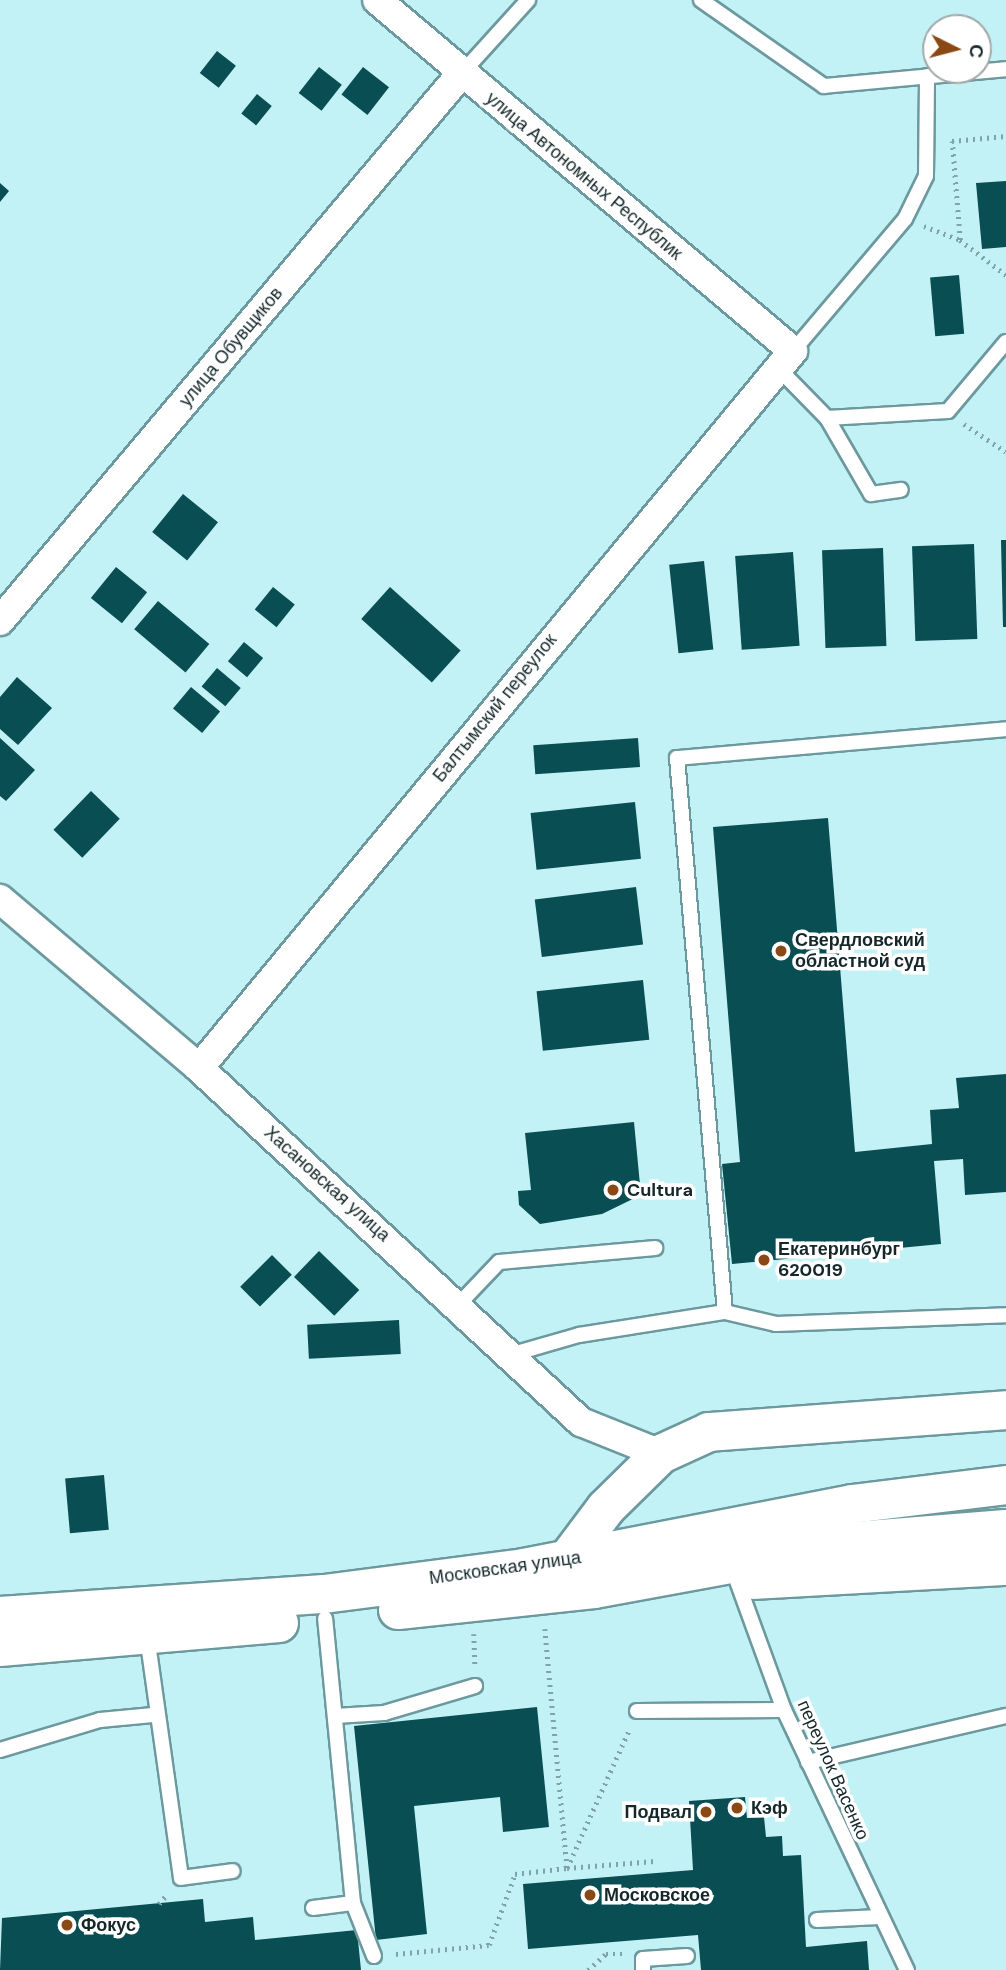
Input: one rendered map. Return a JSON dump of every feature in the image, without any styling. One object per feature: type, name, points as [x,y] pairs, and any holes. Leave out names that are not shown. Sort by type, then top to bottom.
[{"type":"main road","points":[[567,1560],[606,1508],[661,1454],[709,1432],[751,1426],[1006,1410]]},
{"type":"main road","name":"Московская улица","points":[[0,1647],[145,1621],[567,1560],[852,1504],[1006,1485]]},
{"type":"main road","name":"Московская улица","points":[[0,1616],[145,1621],[325,1618],[594,1589],[856,1541],[1006,1528]]},
{"type":"main road","points":[[594,1589],[1006,1566]]},
{"type":"street","name":"улица Автономных Республик","points":[[377,0],[785,359]]},
{"type":"street","name":"улица Обувщиков","points":[[0,621],[461,74]]},
{"type":"street","name":"Балтымский переулок","points":[[200,1068],[785,359]]},
{"type":"street","name":"Хасановская улица","points":[[0,899],[200,1068],[513,1354],[581,1422],[661,1454]]},
{"type":"lane","points":[[461,74],[528,0]]},
{"type":"lane","points":[[701,0],[824,86],[922,76]]},
{"type":"lane","points":[[901,490],[871,494],[827,418],[785,359],[905,219],[926,176],[927,84]]},
{"type":"lane","points":[[827,418],[948,411],[1006,342]]},
{"type":"lane","points":[[725,1312],[677,758],[1006,729]]},
{"type":"lane","points":[[459,1304],[499,1262],[655,1248]]},
{"type":"lane","points":[[513,1354],[579,1335],[725,1312],[776,1324],[1006,1315]]},
{"type":"lane","name":"переулок Васенко","points":[[736,1580],[784,1710],[879,1917],[907,1970]]},
{"type":"lane","points":[[325,1618],[353,1903],[374,1956]]},
{"type":"lane","points":[[145,1621],[153,1715],[181,1878],[233,1871]]},
{"type":"lane","points":[[335,1716],[384,1713],[475,1686]]},
{"type":"lane","points":[[637,1711],[784,1710]]},
{"type":"lane","points":[[0,1750],[100,1720],[153,1715]]},
{"type":"lane","points":[[808,1762],[1006,1716]]},
{"type":"lane","points":[[313,1908],[353,1903]]},
{"type":"lane","points":[[817,1920],[879,1917]]},
{"type":"lane","points":[[643,1965],[687,1956]]},
{"type":"path","points":[[960,240],[952,141],[1006,136]]},
{"type":"path","points":[[905,219],[960,240],[1006,275]]},
{"type":"path","points":[[948,411],[1006,452]]},
{"type":"path","points":[[545,1627],[567,1868]]},
{"type":"path","points":[[474,1629],[475,1686]]},
{"type":"path","points":[[567,1868],[637,1711]]},
{"type":"path","points":[[374,1956],[489,1945],[515,1874],[655,1861]]},
{"type":"path","points":[[589,1970],[606,1954],[643,1965]]},
{"type":"building","points":[[217,51],[236,66],[219,88],[200,73]]},
{"type":"building","points":[[319,67],[342,85],[322,111],[299,93]]},
{"type":"building","points":[[363,67],[389,87],[367,115],[341,95]]},
{"type":"building","points":[[257,94],[272,106],[256,125],[241,113]]},
{"type":"building","points":[[1006,181],[1006,247],[982,249],[976,183]]},
{"type":"building","points":[[0,183],[9,191],[0,202]]},
{"type":"building","points":[[959,275],[964,334],[935,336],[930,278]]},
{"type":"building","points":[[183,494],[218,522],[187,560],[152,532]]},
{"type":"building","points":[[1001,540],[1006,540],[1006,627],[1003,627]]},
{"type":"building","points":[[974,544],[977,639],[915,641],[912,546]]},
{"type":"building","points":[[883,548],[886,646],[825,648],[822,550]]},
{"type":"building","points":[[793,552],[800,646],[742,650],[735,556]]},
{"type":"building","points":[[704,561],[713,650],[678,653],[669,565]]},
{"type":"building","points":[[116,567],[147,592],[122,623],[91,598]]},
{"type":"building","points":[[273,587],[295,605],[277,627],[255,610]]},
{"type":"building","points":[[390,587],[461,651],[432,683],[361,619]]},
{"type":"building","points":[[158,601],[209,644],[186,672],[134,629]]},
{"type":"building","points":[[244,642],[263,658],[247,677],[228,661]]},
{"type":"building","points":[[217,668],[241,688],[225,706],[202,686]]},
{"type":"building","points":[[17,677],[52,708],[18,745],[0,729],[0,697]]},
{"type":"building","points":[[191,687],[220,711],[202,733],[173,708]]},
{"type":"building","points":[[0,738],[35,770],[6,801],[0,796]]},
{"type":"building","points":[[638,738],[640,767],[535,774],[533,745]]},
{"type":"building","points":[[91,791],[120,819],[82,858],[53,830]]},
{"type":"building","points":[[635,802],[641,859],[537,870],[531,813]]},
{"type":"building","name":"Свердловский областной суд","points":[[828,818],[855,1152],[932,1144],[930,1110],[959,1108],[956,1078],[1006,1074],[1006,1192],[965,1195],[963,1159],[934,1161],[941,1244],[732,1264],[722,1164],[740,1162],[713,827]]},
{"type":"building","points":[[636,887],[643,945],[542,957],[535,899]]},
{"type":"building","points":[[643,980],[649,1040],[543,1051],[537,991]]},
{"type":"building","points":[[634,1122],[641,1195],[602,1214],[540,1224],[519,1205],[518,1191],[531,1190],[525,1133]]},
{"type":"building","points":[[319,1251],[359,1290],[334,1316],[294,1277]]},
{"type":"building","points":[[272,1255],[292,1275],[260,1307],[240,1287]]},
{"type":"building","points":[[399,1320],[401,1354],[309,1359],[307,1325]]},
{"type":"building","points":[[104,1475],[109,1530],[70,1533],[65,1478]]},
{"type":"building","points":[[537,1707],[549,1827],[503,1832],[500,1797],[414,1806],[427,1934],[376,1940],[354,1726]]},
{"type":"building","points":[[745,1797],[747,1818],[764,1817],[766,1837],[782,1836],[783,1856],[801,1855],[806,1947],[867,1941],[869,1970],[701,1970],[698,1935],[528,1949],[523,1884],[693,1870],[689,1801]]},
{"type":"building","points":[[203,1899],[205,1922],[253,1917],[255,1940],[357,1930],[361,1970],[0,1970],[2,1918]]},
{"type":"place","name":"Свердловский областной суд","points":[[781,951]]},
{"type":"place","name":"Cultura","points":[[613,1190]]},
{"type":"place","name":"Екатеринбург 620019","points":[[764,1260]]},
{"type":"place","name":"Кэф","points":[[737,1808]]},
{"type":"place","name":"Подвал","points":[[706,1812]]},
{"type":"place","name":"Московское","points":[[590,1895]]},
{"type":"place","name":"Фокус","points":[[67,1925]]}]
